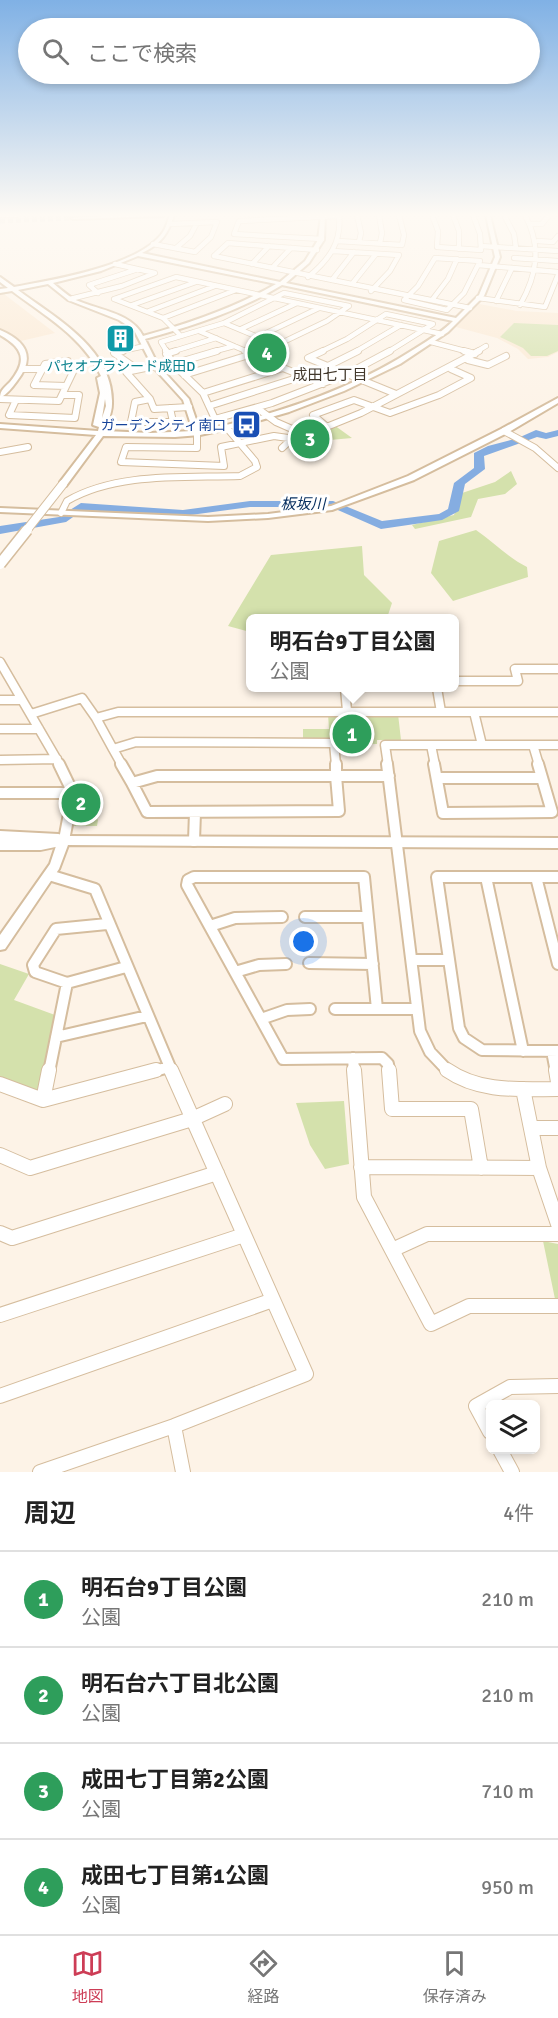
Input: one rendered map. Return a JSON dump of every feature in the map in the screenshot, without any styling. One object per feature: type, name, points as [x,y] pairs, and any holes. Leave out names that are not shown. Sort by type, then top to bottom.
[{"type":"street","points":[[5,288],[37,284]]},
{"type":"street","points":[[51,284],[70,299],[131,324],[142,338],[155,366],[178,389],[189,407],[197,433],[197,448],[126,447],[121,462],[224,466],[221,447],[274,436],[295,439]]},
{"type":"street","points":[[92,284],[88,285],[98,293]]},
{"type":"street","points":[[70,299],[125,284]]},
{"type":"street","points":[[157,284],[114,299],[163,318],[173,330],[183,336]]},
{"type":"street","points":[[132,305],[191,284]]},
{"type":"street","points":[[204,284],[442,334]]},
{"type":"street","points":[[142,338],[218,315],[281,284],[458,320]]},
{"type":"street","points":[[322,284],[368,293],[378,284]]},
{"type":"street","points":[[352,284],[470,308]]},
{"type":"street","points":[[419,284],[404,300],[447,310],[464,293],[469,284]]},
{"type":"street","points":[[432,300],[444,284]]},
{"type":"street","points":[[0,426],[159,435],[197,433],[227,428],[269,416],[363,381],[431,342],[470,308],[486,284]]},
{"type":"street","points":[[496,301],[504,284]]},
{"type":"street","points":[[520,305],[529,284]]},
{"type":"street","points":[[478,298],[545,307],[554,284]]},
{"type":"street","points":[[149,311],[215,286]]},
{"type":"street","points":[[0,564],[97,432],[103,393],[92,362],[70,339],[5,288]]},
{"type":"street","points":[[163,318],[236,290]]},
{"type":"street","points":[[224,323],[277,345],[350,306],[284,293],[224,323],[161,342],[172,364],[203,393],[215,419],[257,408],[347,374],[389,353],[433,324],[386,314],[308,358],[328,366],[347,374],[363,381],[396,394]]},
{"type":"street","points":[[241,329],[297,303]]},
{"type":"street","points":[[258,337],[319,308]]},
{"type":"street","points":[[328,366],[401,325]]},
{"type":"street","points":[[184,375],[252,354],[200,331]]},
{"type":"street","points":[[0,332],[16,341],[23,349],[26,362],[0,398]]},
{"type":"street","points":[[166,354],[216,338]]},
{"type":"street","points":[[431,342],[475,354]]},
{"type":"street","points":[[137,369],[114,353],[145,346]]},
{"type":"street","points":[[172,364],[234,346]]},
{"type":"street","points":[[257,408],[284,426],[298,430],[326,426],[374,407],[396,394],[451,369],[468,360],[486,346]]},
{"type":"street","points":[[468,360],[488,365],[506,356]]},
{"type":"street","points":[[0,398],[59,401],[73,372],[68,361],[45,364],[34,385],[66,386]]},
{"type":"street","points":[[155,366],[126,372],[150,399],[154,409],[189,407]]},
{"type":"street","points":[[203,393],[284,368],[323,384]]},
{"type":"street","points":[[23,369],[42,369]]},
{"type":"street","points":[[326,426],[314,415],[354,400],[390,413],[439,395],[471,378],[451,369]]},
{"type":"street","points":[[209,406],[303,376]]},
{"type":"street","points":[[16,400],[9,415],[75,418],[79,395],[62,395]]},
{"type":"street","points":[[150,399],[135,402],[131,422],[173,422],[170,408]]},
{"type":"street","points":[[0,510],[208,519],[268,516],[335,508],[388,489],[504,431],[558,400]]},
{"type":"street","points":[[64,513],[64,503],[71,498],[112,484],[240,476],[252,472],[256,467],[255,461],[227,428]]},
{"type":"street","points":[[282,448],[295,439],[298,430]]},
{"type":"street","points":[[504,431],[525,442],[558,468]]},
{"type":"street","points":[[0,452],[28,447]]},
{"type":"street","points":[[0,553],[59,484]]},
{"type":"street","points":[[0,662],[3,672],[31,714],[71,784],[73,793],[59,858],[0,945]]},
{"type":"street","points":[[459,681],[518,681],[515,669],[558,669]]},
{"type":"street","points":[[345,692],[347,711]]},
{"type":"street","points":[[437,692],[441,712]]},
{"type":"street","points":[[31,714],[82,699],[96,718],[147,812],[339,811],[334,743],[136,742],[113,749]]},
{"type":"street","points":[[0,700],[22,700]]},
{"type":"street","points":[[96,718],[118,712],[558,712]]},
{"type":"street","points":[[474,712],[482,745]]},
{"type":"street","points":[[0,729],[39,729]]},
{"type":"street","points":[[558,745],[385,745],[420,1031],[428,1049],[447,1071],[479,1087],[558,1089]]},
{"type":"street","points":[[431,745],[443,813],[552,812],[533,745]]},
{"type":"street","points":[[0,760],[57,759]]},
{"type":"street","points":[[132,783],[157,776],[389,776]]},
{"type":"street","points":[[437,778],[542,778]]},
{"type":"street","points":[[0,793],[73,793]]},
{"type":"street","points":[[194,841],[195,812]]},
{"type":"street","points":[[0,836],[45,836],[63,840],[558,843]]},
{"type":"street","points":[[0,845],[39,845],[63,840]]},
{"type":"street","points":[[40,1472],[174,1426],[306,1374],[169,1067],[107,924],[95,889],[49,875]]},
{"type":"street","points":[[377,1009],[364,877],[194,877],[188,880],[187,885],[283,1059],[382,1058],[388,1064],[392,1109],[471,1109],[481,1168]]},
{"type":"street","points":[[558,877],[437,877],[459,1028],[464,1038],[482,1050],[555,1051],[558,1082]]},
{"type":"street","points":[[486,877],[524,1051]]},
{"type":"street","points":[[536,877],[558,964]]},
{"type":"street","points":[[210,926],[235,918],[282,917]]},
{"type":"street","points":[[304,917],[368,917]]},
{"type":"street","points":[[107,924],[56,929],[33,965],[35,972],[67,983],[126,967]]},
{"type":"street","points":[[412,960],[448,960]]},
{"type":"street","points":[[309,963],[373,964]]},
{"type":"street","points":[[235,972],[259,964],[286,964]]},
{"type":"street","points":[[43,1100],[67,983]]},
{"type":"street","points":[[261,1019],[287,1010],[310,1009]]},
{"type":"street","points":[[335,1009],[417,1009]]},
{"type":"street","points":[[56,1037],[147,1016]]},
{"type":"street","points":[[353,1058],[364,1197],[431,1324],[469,1306],[558,1306]]},
{"type":"street","points":[[0,1084],[43,1100],[169,1067]]},
{"type":"street","points":[[523,1089],[539,1168],[558,1224]]},
{"type":"street","points":[[0,1155],[30,1168],[192,1119],[225,1104]]},
{"type":"street","points":[[532,1128],[558,1128]]},
{"type":"street","points":[[361,1167],[539,1168]]},
{"type":"street","points":[[0,1233],[12,1238],[217,1173]]},
{"type":"street","points":[[392,1250],[427,1234],[558,1234]]},
{"type":"street","points":[[0,1315],[244,1235]]},
{"type":"street","points":[[0,1396],[273,1300]]},
{"type":"street","points":[[487,1400],[510,1387],[558,1386]]},
{"type":"street","points":[[486,1400],[476,1406],[486,1425]]},
{"type":"street","points":[[174,1426],[183,1472]]},
{"type":"street","points":[[503,1454],[512,1472]]},
{"type":"shaded area","points":[[0,293],[55,333],[21,341],[0,329]]},
{"type":"shaded area","points":[[479,304],[517,311],[558,313],[558,352],[548,357],[528,359],[518,349],[497,338],[456,327]]},
{"type":"green space","points":[[514,323],[558,325],[558,351],[547,356],[531,356],[523,348],[500,337]]},
{"type":"green space","points":[[273,345],[287,351],[254,363],[244,358]]},
{"type":"green space","points":[[334,425],[352,438],[319,441],[318,449],[305,452],[295,442],[299,433]]},
{"type":"green space","points":[[511,471],[517,484],[505,494],[478,499],[471,517],[415,529],[412,525],[454,515],[462,493],[495,482]]},
{"type":"green space","points":[[476,530],[527,567],[528,577],[453,601],[431,573],[439,541]]},
{"type":"green space","points":[[362,546],[364,575],[392,603],[388,614],[246,614],[246,631],[228,626],[271,555]]},
{"type":"green space","points":[[328,714],[398,714],[401,740],[377,740],[377,744],[338,745],[337,740],[303,740],[303,729],[329,729]]},
{"type":"green space","points":[[76,786],[79,786],[98,820],[97,826],[73,826]]},
{"type":"green space","points":[[0,964],[29,974],[14,1000],[55,1015],[42,1087],[33,1093],[0,1079]]},
{"type":"green space","points":[[344,1101],[349,1164],[325,1169],[310,1145],[296,1103]]},
{"type":"green space","points":[[543,1241],[558,1244],[558,1299],[555,1299]]},
{"type":"waterway","name":"板坂川","points":[[0,530],[62,520],[81,506],[183,513],[250,504],[333,504],[381,525],[442,517],[453,511],[460,483],[480,469],[478,455],[492,448],[522,441],[536,433],[546,436],[558,433]]},
{"type":"place","name":"パセオプラシード成田D","points":[[121,339]]},
{"type":"place","name":"成田七丁目第1公園","points":[[267,353]]},
{"type":"place","name":"ガーデンシティ南口","points":[[247,425]]},
{"type":"place","name":"成田七丁目第2公園","points":[[310,439]]},
{"type":"place","name":"明石台9丁目公園","points":[[352,734]]},
{"type":"place","name":"明石台六丁目北公園","points":[[81,803]]},
{"type":"district","name":"成田七丁目","points":[[330,375]]}]
